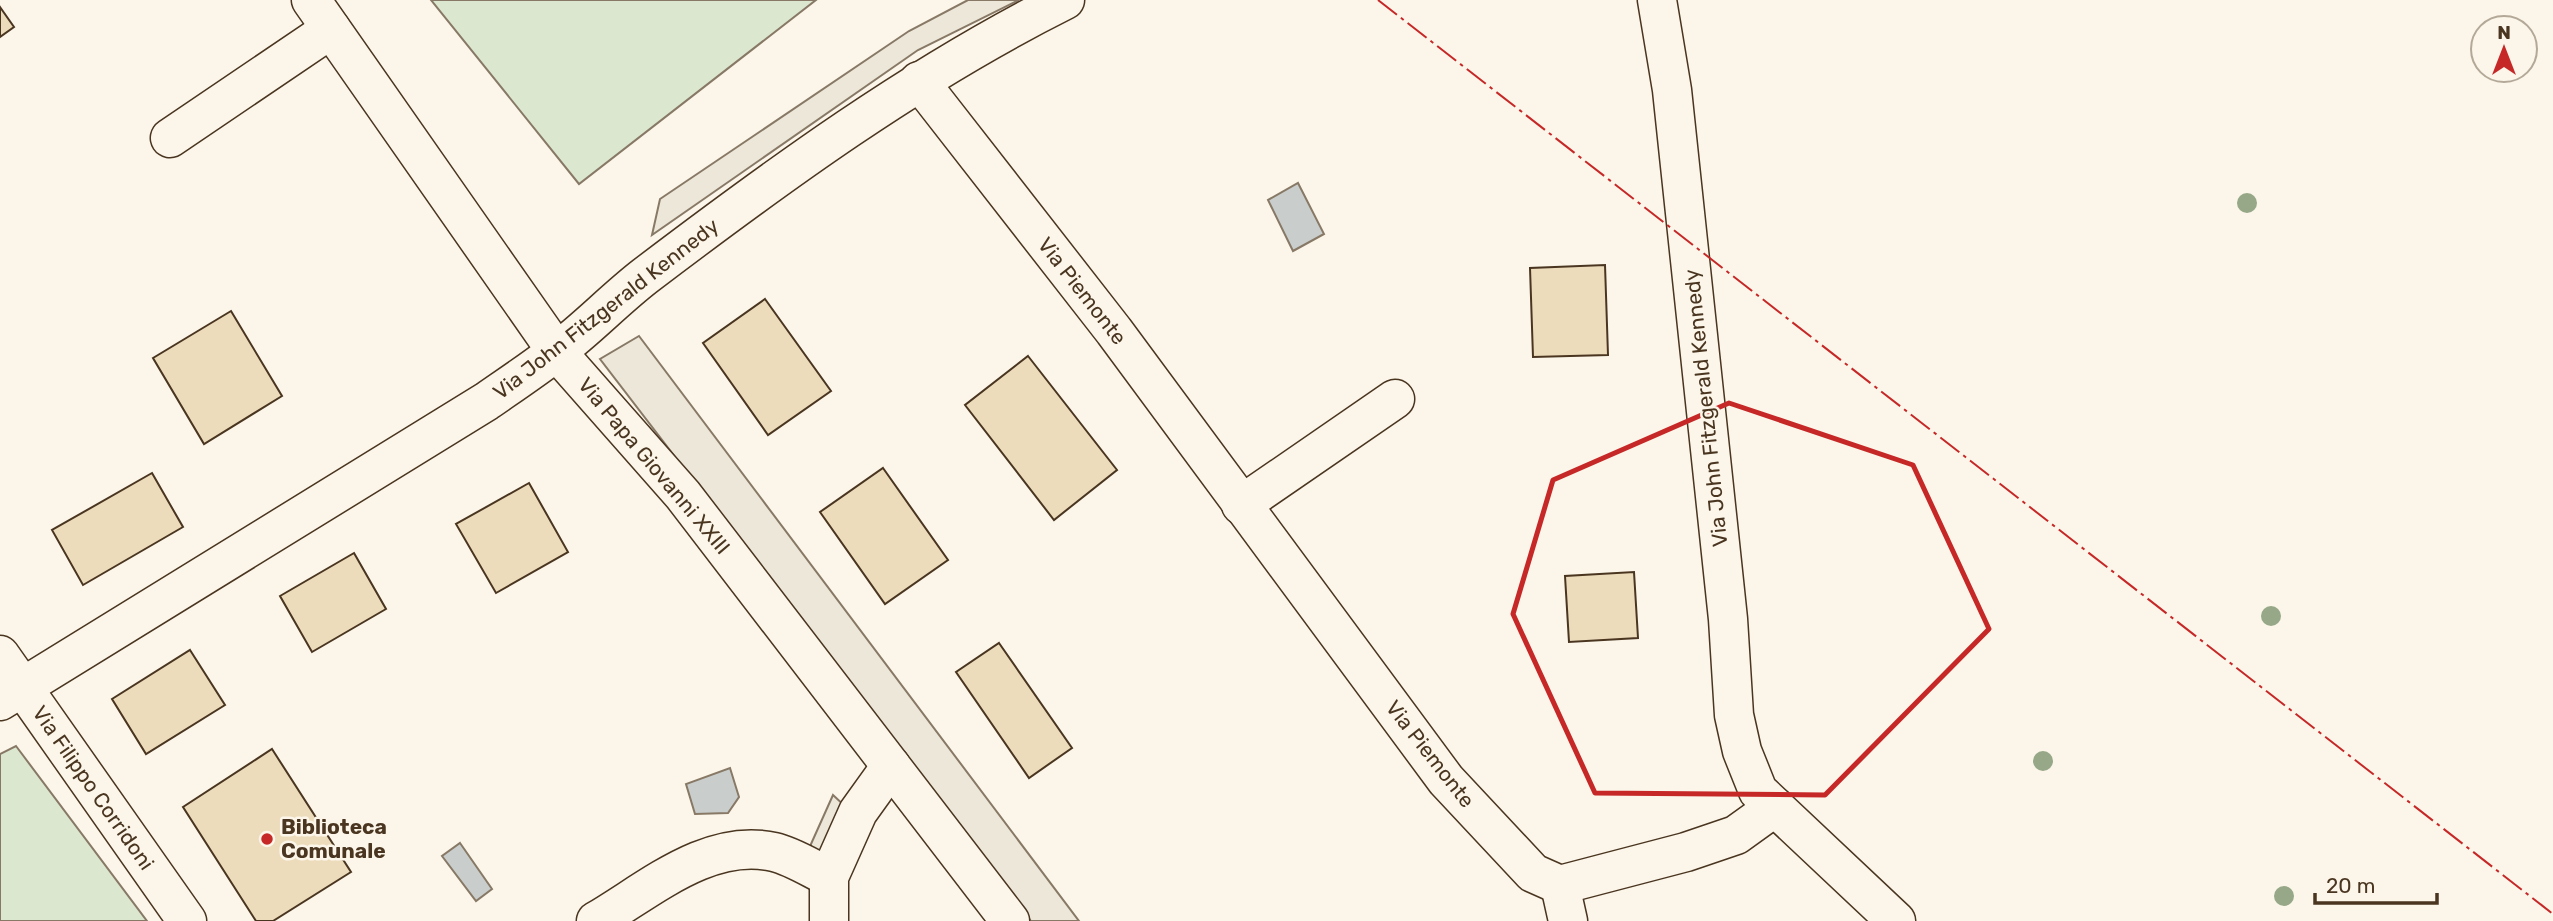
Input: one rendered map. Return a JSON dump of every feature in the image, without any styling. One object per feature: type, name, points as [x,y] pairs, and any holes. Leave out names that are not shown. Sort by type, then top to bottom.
[{"type":"street","name":"Via John Fitzgerald Kennedy","points":[[11,695],[487,401],[557,352],[642,278],[782,176],[919,81],[1010,28],[1065,0]]},
{"type":"street","name":"Via John Fitzgerald Kennedy","points":[[1657,0],[1672,90],[1728,619],[1734,715],[1742,751],[1758,791],[1896,921]]},
{"type":"street","points":[[170,138],[321,14]]},
{"type":"street","name":"Via Papa Giovanni XXIII","points":[[321,14],[557,352],[683,495],[1010,921]]},
{"type":"street","name":"Via Piemonte","points":[[919,81],[1114,331],[1446,780],[1564,903],[1736,835],[1775,807]]},
{"type":"street","points":[[1241,505],[1395,399]]},
{"type":"street","name":"Via Filippo Corridoni","points":[[0,655],[11,695],[187,921]]},
{"type":"street","points":[[829,921],[829,877],[858,812],[891,766]]},
{"type":"street","points":[[596,921],[708,855],[738,849],[775,852],[829,877]]},
{"type":"highlighted area","points":[[1729,403],[1913,465],[1989,629],[1825,795],[1595,793],[1513,614],[1553,480]]},
{"type":"green space","points":[[431,0],[816,0],[579,184]]},
{"type":"green space","points":[[16,746],[147,921],[0,921],[0,754]]},
{"type":"shaded area","points":[[968,0],[1019,0],[918,50],[652,235],[660,199],[909,31]]},
{"type":"shaded area","points":[[1298,183],[1324,234],[1293,251],[1268,200]]},
{"type":"shaded area","points":[[639,336],[1079,921],[1031,921],[600,359]]},
{"type":"shaded area","points":[[730,768],[739,797],[728,813],[695,814],[686,784]]},
{"type":"shaded area","points":[[833,795],[847,808],[828,856],[811,860],[811,844]]},
{"type":"shaded area","points":[[460,843],[492,889],[476,901],[442,856]]},
{"type":"building","points":[[0,7],[14,27],[0,37]]},
{"type":"building","points":[[1605,265],[1608,355],[1533,357],[1530,268]]},
{"type":"building","points":[[765,299],[831,391],[768,435],[703,343]]},
{"type":"building","points":[[231,311],[282,396],[204,444],[153,358]]},
{"type":"building","points":[[1028,356],[1117,470],[1054,520],[965,405]]},
{"type":"building","points":[[883,468],[948,560],[885,604],[820,512]]},
{"type":"building","points":[[152,473],[183,527],[83,585],[52,530]]},
{"type":"building","points":[[529,483],[568,552],[496,593],[456,524]]},
{"type":"building","points":[[354,553],[386,609],[312,652],[280,596]]},
{"type":"building","points":[[1634,572],[1638,638],[1569,642],[1565,576]]},
{"type":"building","points":[[999,643],[1072,748],[1029,778],[956,672]]},
{"type":"building","points":[[190,650],[225,705],[146,754],[112,699]]},
{"type":"building","name":"Biblioteca Comunale","points":[[272,749],[351,872],[273,921],[256,921],[183,807]]},
{"type":"power","points":[[1378,0],[2553,914]]},
{"type":"place","name":"Biblioteca Comunale","points":[[267,839]]}]
